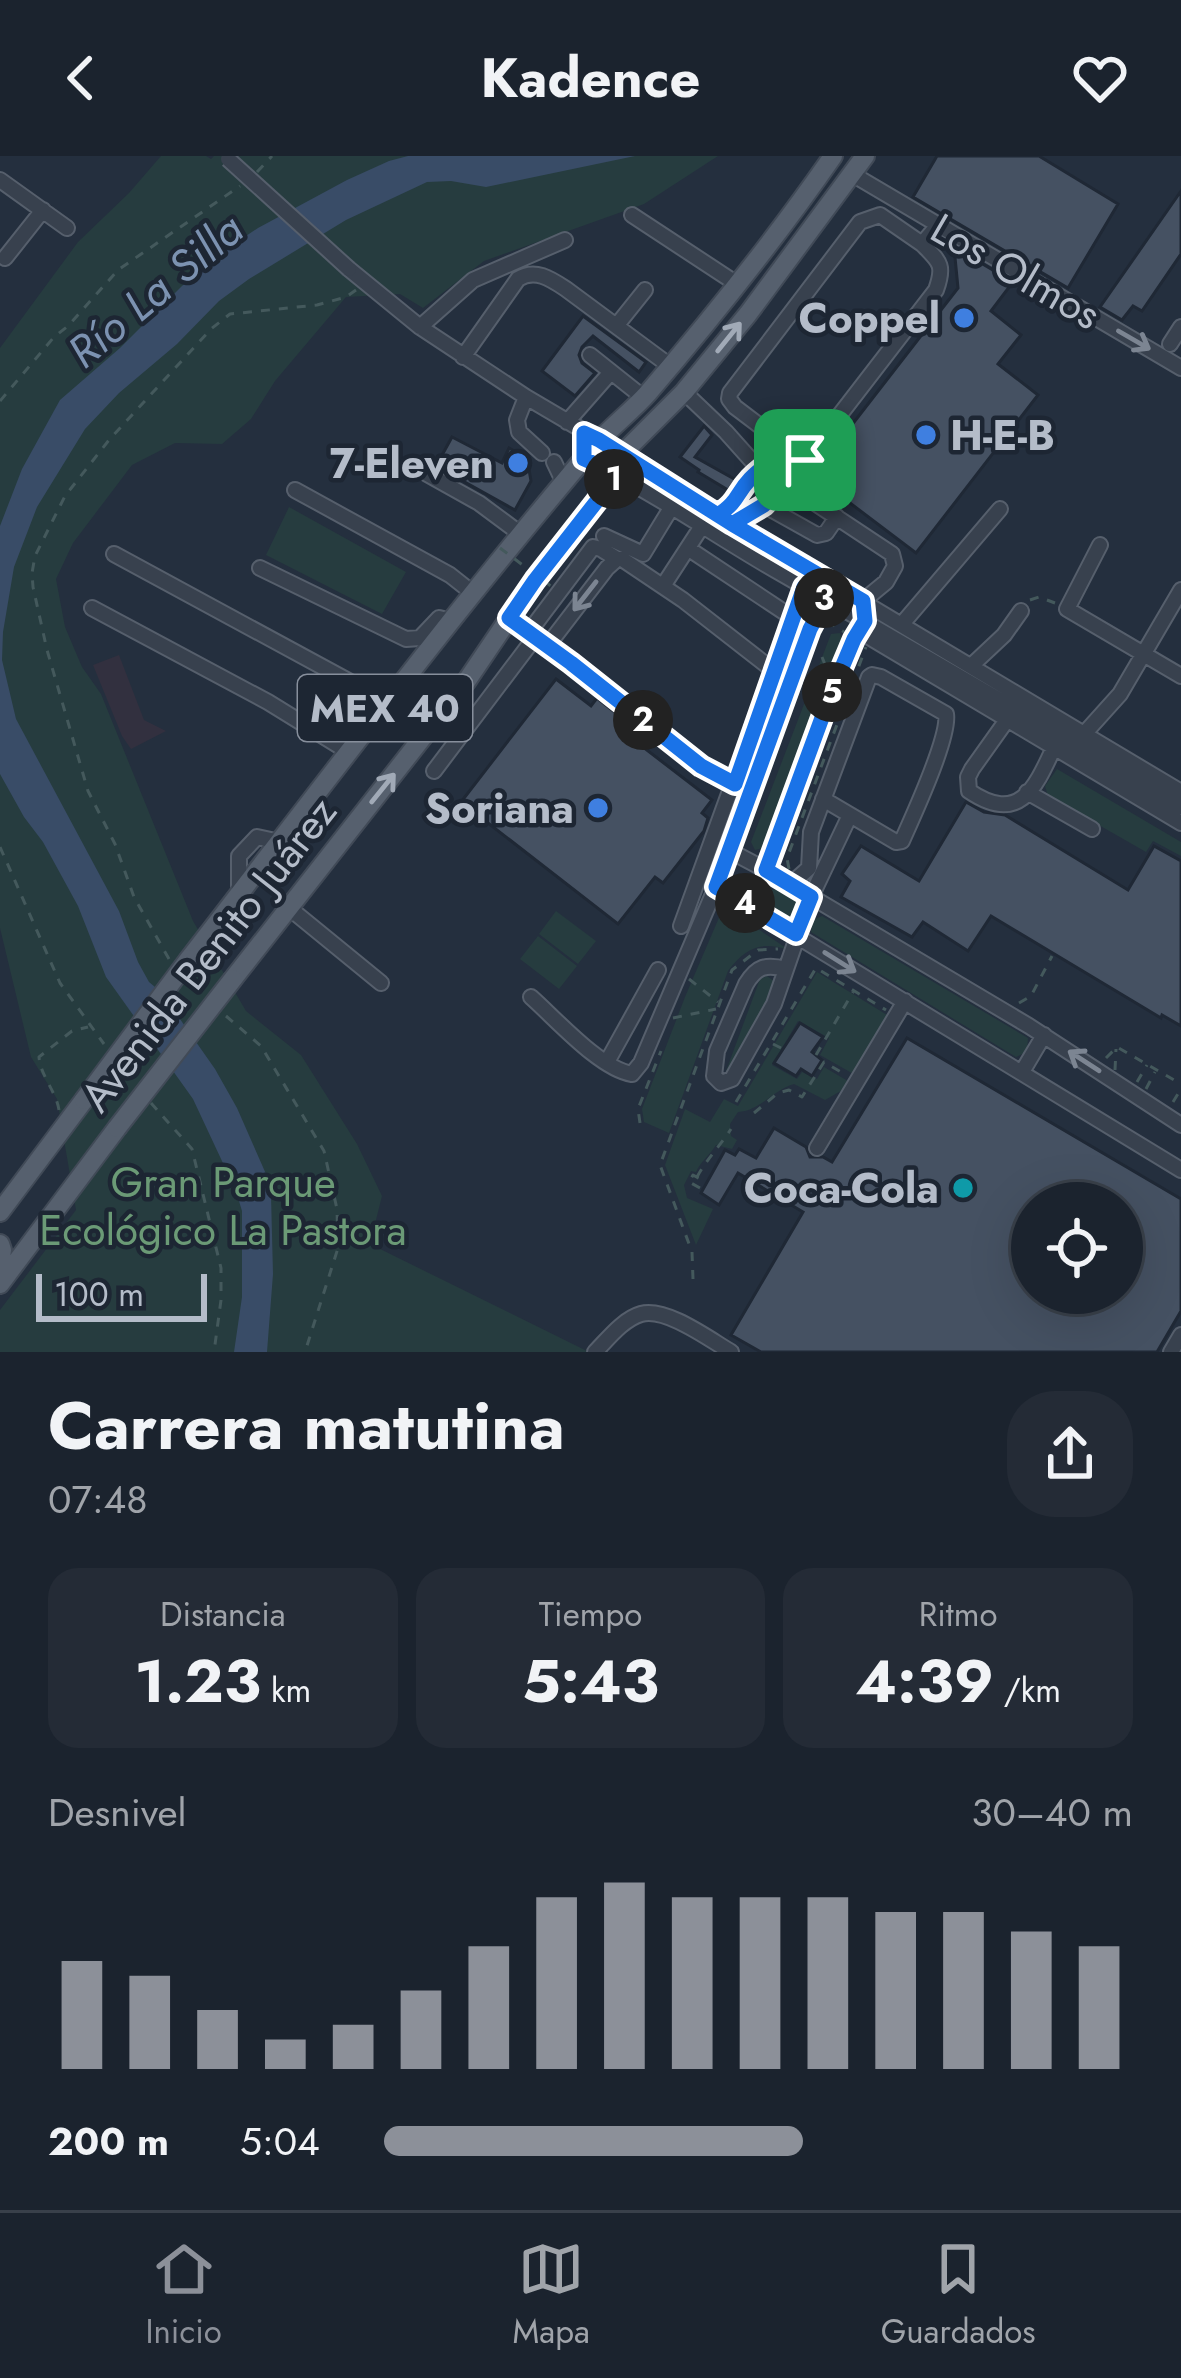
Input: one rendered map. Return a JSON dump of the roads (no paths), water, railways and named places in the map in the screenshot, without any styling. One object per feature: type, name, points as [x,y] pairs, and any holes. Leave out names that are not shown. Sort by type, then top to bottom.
[{"type":"main road","name":"Avenida Benito Juárez","points":[[0,1212],[183,966],[584,459],[591,436],[644,398],[790,217],[833,156]]},
{"type":"main road","points":[[622,454],[684,392],[778,276],[854,165],[865,156]]},
{"type":"main road","name":"Avenida Benito Juárez","points":[[0,1284],[466,682],[535,580],[618,474],[622,454]]},
{"type":"main road","points":[[0,1187],[29,1175]]},
{"type":"main road","points":[[0,1244],[0,1263]]},
{"type":"street","points":[[226,157],[420,327],[526,397],[863,601],[1010,714]]},
{"type":"street","name":"Los Olmos","points":[[854,165],[938,226],[1181,368]]},
{"type":"street","points":[[0,180],[68,228]]},
{"type":"street","points":[[898,227],[910,208]]},
{"type":"street","points":[[5,258],[43,211]]},
{"type":"street","points":[[632,215],[736,284]]},
{"type":"street","points":[[712,418],[860,222],[880,215],[938,261],[936,290],[769,508]]},
{"type":"street","points":[[922,244],[938,226]]},
{"type":"street","points":[[420,327],[473,280],[565,240]]},
{"type":"street","points":[[463,357],[502,299],[524,275],[535,274],[549,279],[670,365]]},
{"type":"street","points":[[778,276],[803,297]]},
{"type":"street","points":[[617,325],[645,290]]},
{"type":"street","points":[[1170,344],[1181,327]]},
{"type":"street","points":[[590,355],[644,398]]},
{"type":"street","points":[[567,422],[611,372]]},
{"type":"street","points":[[684,392],[760,470]]},
{"type":"street","points":[[526,397],[517,420],[519,432],[548,458],[564,483]]},
{"type":"street","points":[[729,398],[805,460]]},
{"type":"street","points":[[718,515],[734,505],[744,486],[787,446]]},
{"type":"street","points":[[584,459],[618,474],[826,599],[861,634],[1181,807]]},
{"type":"street","points":[[427,474],[479,503],[522,535]]},
{"type":"street","points":[[295,490],[451,575],[474,594]]},
{"type":"street","points":[[732,524],[800,495],[896,560],[886,583],[863,601],[861,634],[750,907]]},
{"type":"street","points":[[604,536],[643,554],[671,508]]},
{"type":"street","points":[[769,508],[817,536],[826,533],[837,517]]},
{"type":"street","points":[[897,630],[1000,509]]},
{"type":"street","points":[[663,586],[702,526]]},
{"type":"street","points":[[729,574],[746,553],[750,535]]},
{"type":"street","points":[[1100,545],[1066,609],[1181,676]]},
{"type":"street","points":[[434,771],[538,638],[592,547],[628,561],[774,670]]},
{"type":"street","points":[[688,549],[793,618]]},
{"type":"street","points":[[114,554],[389,703]]},
{"type":"street","points":[[538,638],[576,606],[616,559]]},
{"type":"street","points":[[260,568],[406,639],[420,638],[439,618],[448,620],[449,626]]},
{"type":"street","points":[[531,997],[608,1063],[627,1074],[637,1071],[730,851],[826,599],[826,579]]},
{"type":"street","points":[[681,926],[804,587]]},
{"type":"street","points":[[1084,734],[1120,694],[1181,590]]},
{"type":"street","points":[[92,608],[268,702],[349,752]]},
{"type":"street","points":[[971,666],[1004,635],[1021,610]]},
{"type":"street","points":[[509,618],[701,766],[735,784]]},
{"type":"street","points":[[861,634],[897,630],[938,653],[947,652],[940,648],[971,666],[1181,792]]},
{"type":"street","points":[[786,969],[762,967],[746,984],[714,1061],[714,1076],[721,1083],[729,1082],[737,1072],[774,1004],[793,955],[818,864],[809,841],[823,799],[866,682],[872,675],[880,677],[946,714],[941,743],[902,841],[896,842],[823,799]]},
{"type":"street","points":[[1010,714],[968,777],[969,791],[989,803],[1013,805],[1028,792],[1056,741]]},
{"type":"street","points":[[1056,741],[1181,823]]},
{"type":"street","points":[[1028,792],[1092,829]]},
{"type":"street","points":[[790,884],[818,864],[850,815]]},
{"type":"street","points":[[730,851],[1044,1035],[1181,1125]]},
{"type":"street","points":[[716,887],[1181,1170]]},
{"type":"street","points":[[288,908],[381,983]]},
{"type":"street","points":[[608,1063],[658,970]]},
{"type":"street","points":[[817,1148],[905,1001]]},
{"type":"street","points":[[1022,1072],[1044,1035]]},
{"type":"street","points":[[595,1352],[641,1314],[671,1318],[727,1351]]},
{"type":"street","points":[[1171,1352],[1181,1335]]},
{"type":"water","points":[[408,156],[635,156],[486,187],[427,182],[346,220],[219,301],[85,429],[37,507],[14,567],[3,632],[2,660],[16,719],[119,911],[138,962],[215,1069],[266,1174],[273,1274],[267,1352],[234,1352],[242,1297],[242,1211],[236,1191],[193,1099],[106,977],[78,906],[0,774],[0,526],[22,469],[60,400],[182,286],[258,228],[347,180]]},
{"type":"place","name":"Coppel","points":[[964,318]]},
{"type":"place","name":"H-E-B","points":[[926,435]]},
{"type":"place","name":"7-Eleven","points":[[518,463]]},
{"type":"place","name":"Soriana","points":[[598,808]]},
{"type":"place","name":"Coca-Cola","points":[[963,1188]]},
{"type":"water label","name":"Río La Silla","points":[[155,290]]},
{"type":"park label","name":"Gran Parque Ecológico La Pastora","points":[[223,1206]]}]
